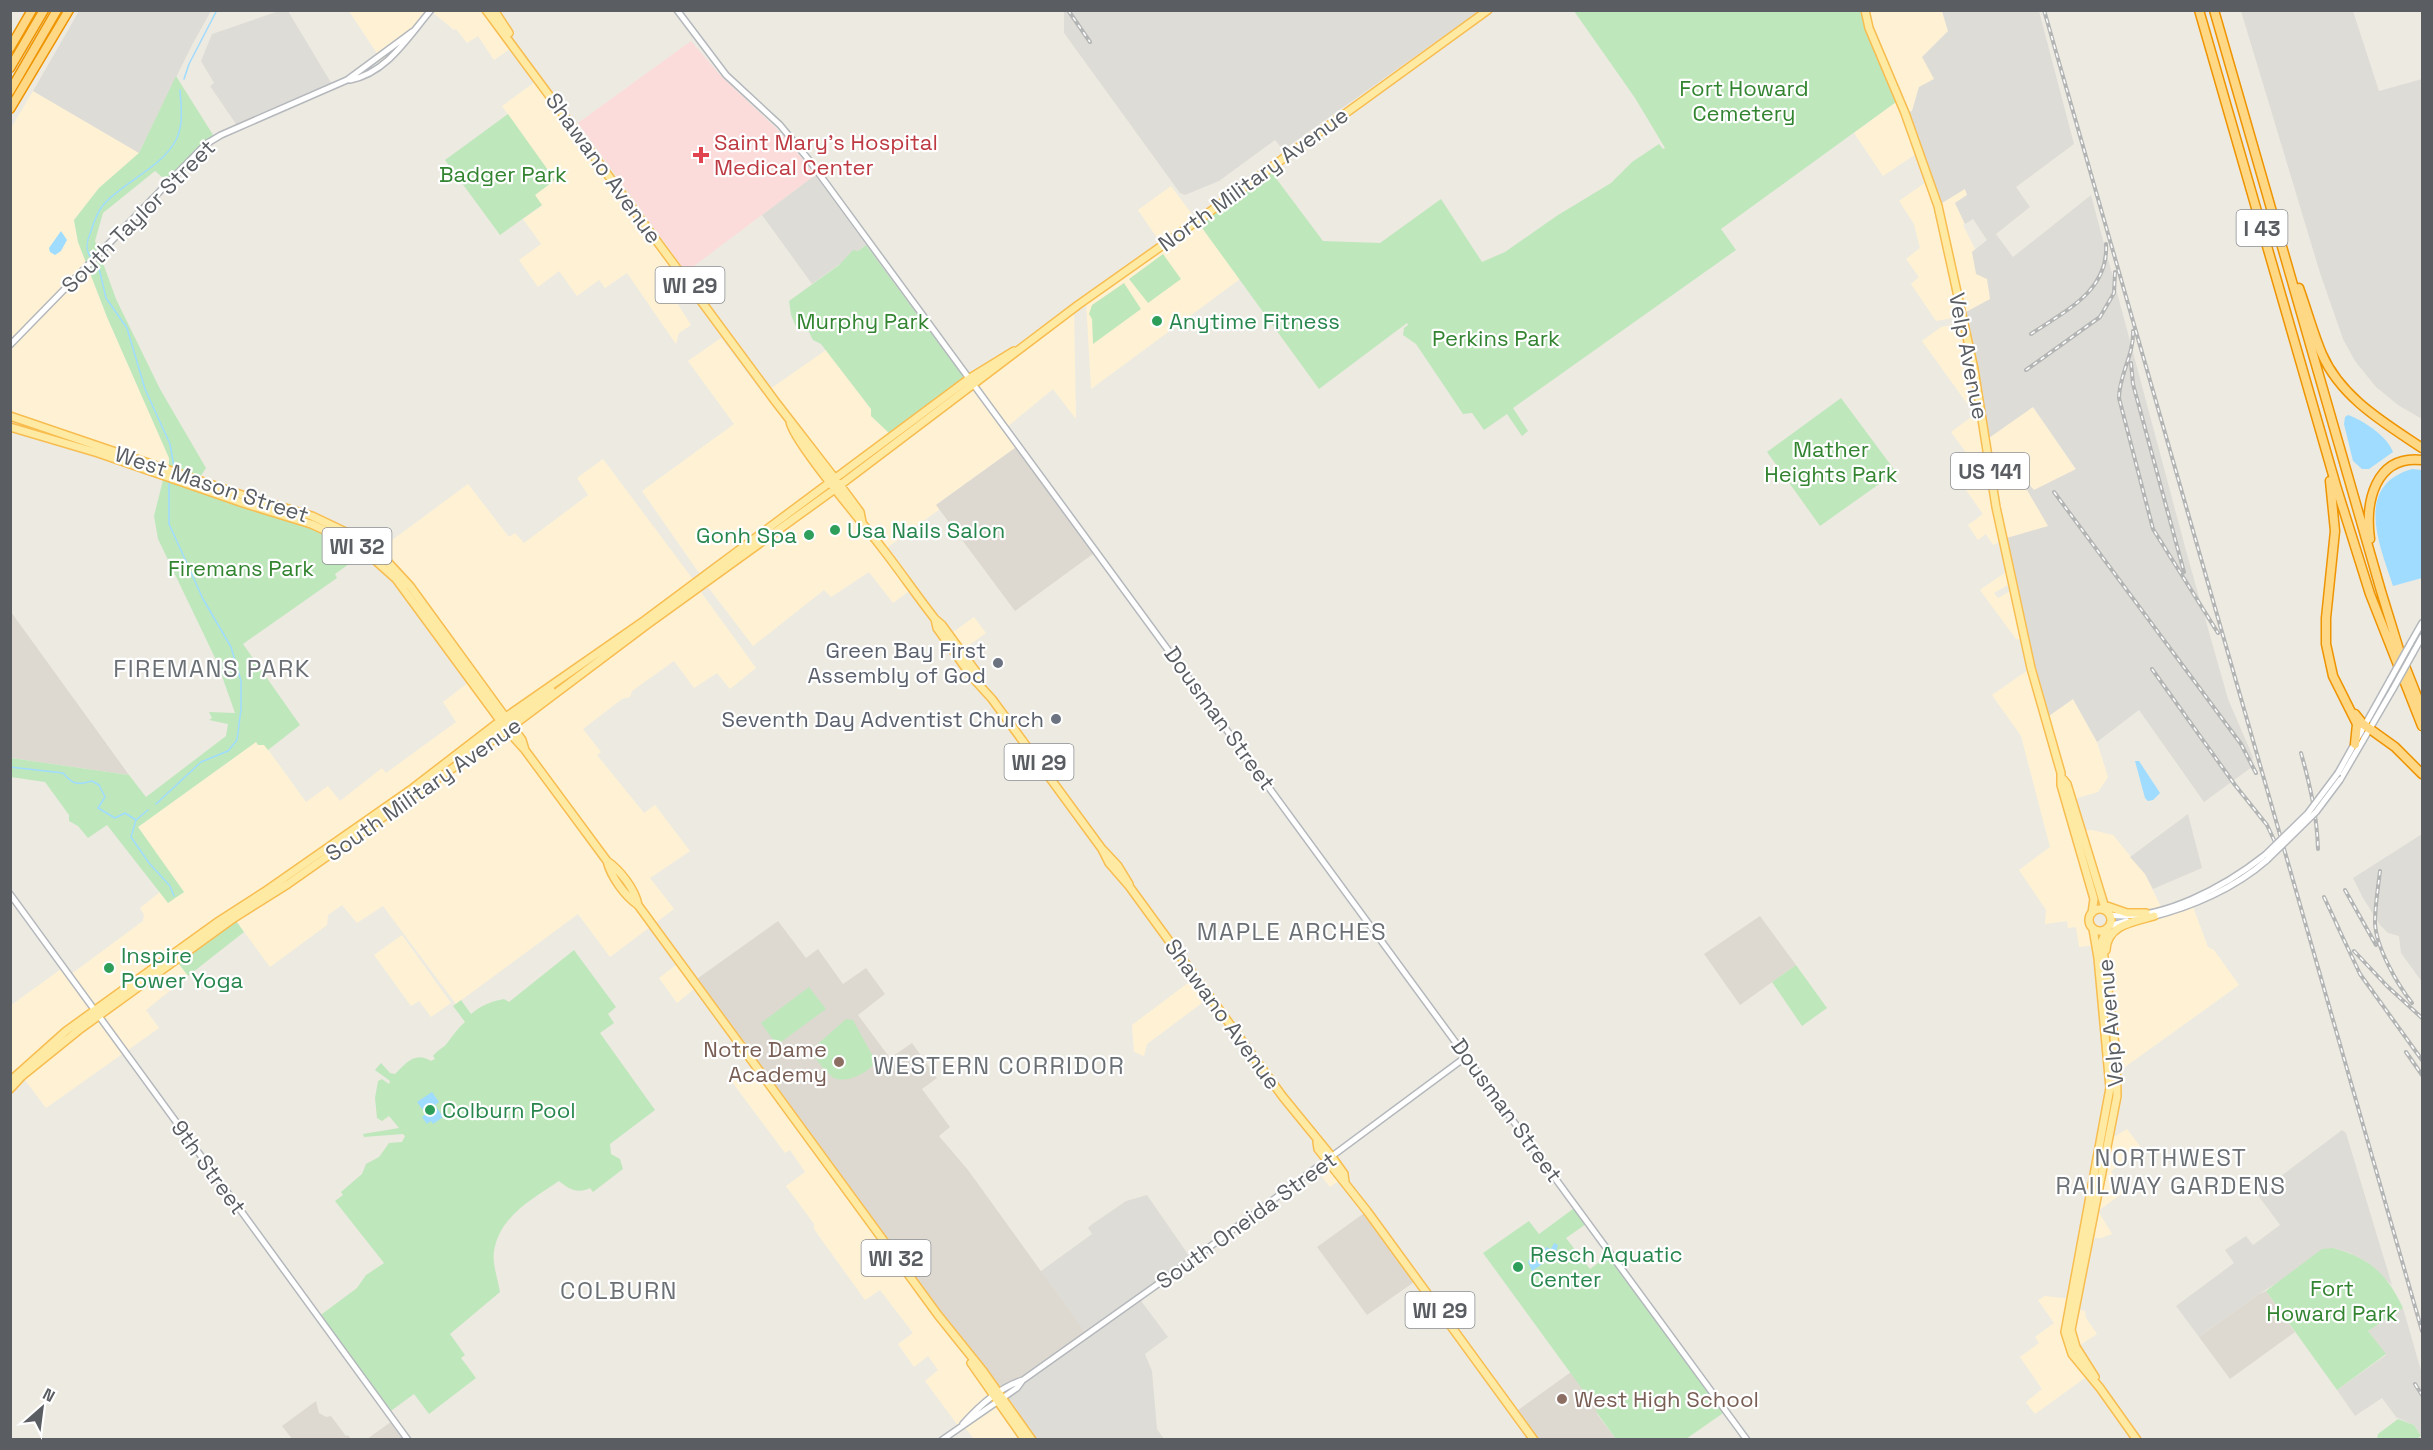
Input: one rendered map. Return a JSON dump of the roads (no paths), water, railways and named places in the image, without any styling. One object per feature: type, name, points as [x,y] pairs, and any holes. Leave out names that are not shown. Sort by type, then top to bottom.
[{"type":"highway","points":[[10,48],[32,10]]},
{"type":"highway","points":[[10,68],[44,10]]},
{"type":"highway","points":[[10,91],[57,10]]},
{"type":"highway","points":[[12,108],[69,10]]},
{"type":"highway","name":"I 43","points":[[2199,10],[2324,445],[2370,594],[2422,726]]},
{"type":"highway","name":"I 43","points":[[2214,10],[2374,569],[2401,656],[2422,709]]},
{"type":"highway","points":[[2282,247],[2288,257],[2323,356],[2336,377],[2375,417],[2422,448]]},
{"type":"highway","points":[[2324,445],[2335,531],[2326,618],[2326,644],[2333,676],[2358,727],[2355,744]]},
{"type":"highway","points":[[2374,569],[2368,523],[2374,488],[2383,474],[2394,465],[2407,460],[2422,460]]},
{"type":"highway","points":[[2343,700],[2368,727],[2422,774]]},
{"type":"main road","name":"Shawano Avenue","points":[[486,10],[790,421],[794,423],[855,516],[862,522],[935,619],[937,628],[1102,849],[1109,863],[1129,886],[1329,1159],[1344,1174],[1345,1182],[1534,1440]]},
{"type":"main road","name":"Shawano Avenue","points":[[494,10],[524,59]]},
{"type":"main road","name":"North Military Avenue","points":[[835,484],[1006,354],[1019,349],[1488,10]]},
{"type":"main road","name":"Velp Avenue","points":[[1865,10],[1869,28],[1905,113],[1938,206],[1974,369],[1996,507],[2031,668],[2063,779],[2067,783],[2107,911]]},
{"type":"main road","name":"North Military Avenue","points":[[835,484],[882,443],[972,381]]},
{"type":"main road","name":"West Mason Street","points":[[10,417],[248,497],[312,516],[354,536],[386,560],[410,586],[506,723]]},
{"type":"main road","name":"West Mason Street","points":[[10,426],[310,524],[351,543],[368,554],[396,579],[506,723],[522,740],[525,750],[607,861],[615,867],[636,897],[638,905],[969,1357],[978,1375],[1032,1440]]},
{"type":"main road","name":"South Military Avenue","points":[[10,1089],[97,1013],[216,923],[264,892],[648,624],[781,528],[835,484]]},
{"type":"main road","name":"South Military Avenue","points":[[10,1081],[53,1041],[288,884],[440,776],[457,760],[565,676],[835,484]]},
{"type":"main road","name":"Velp Avenue","points":[[2063,779],[2061,785],[2094,899],[2092,912]]},
{"type":"main road","points":[[2107,911],[2108,927],[2100,931],[2093,929],[2089,920],[2092,912],[2099,909],[2150,915]]},
{"type":"main road","points":[[2106,959],[2107,941],[2112,932],[2150,915]]},
{"type":"main road","name":"Velp Avenue","points":[[2068,1330],[2117,1096],[2118,1072],[2102,941],[2108,927]]},
{"type":"main road","name":"Velp Avenue","points":[[2068,1330],[2110,1088],[2098,958],[2093,929]]},
{"type":"main road","points":[[2068,1330],[2100,1388],[2137,1440]]},
{"type":"main road","name":"West Mason Street","points":[[998,1398],[1025,1440]]},
{"type":"street","name":"South Taylor Street","points":[[10,345],[214,138],[361,76],[384,64],[431,10]]},
{"type":"street","name":"Dousman Street","points":[[677,10],[726,75],[793,140],[1747,1440]]},
{"type":"street","points":[[2108,927],[2182,908],[2218,892],[2238,881],[2305,825],[2340,780],[2390,680],[2422,623]]},
{"type":"street","points":[[2266,857],[2308,813],[2338,773],[2393,689],[2422,637]]},
{"type":"street","name":"9th Street","points":[[10,894],[408,1440]]},
{"type":"street","points":[[2107,911],[2126,917],[2150,915]]},
{"type":"street","name":"South Oneida Street","points":[[942,1440],[973,1413],[1017,1388],[1023,1380],[1329,1159],[1467,1056]]},
{"type":"water","points":[[61,231],[67,240],[61,251],[55,255],[50,252],[49,248]]},
{"type":"water","points":[[2348,415],[2374,430],[2386,441],[2393,452],[2369,469],[2362,469],[2353,461],[2344,424],[2345,417]]},
{"type":"water","points":[[2412,469],[2422,470],[2422,578],[2393,586],[2378,536],[2377,503],[2382,489],[2394,477]]},
{"type":"water","points":[[2135,761],[2139,761],[2160,793],[2153,800],[2148,801],[2145,798]]},
{"type":"water","name":"Colburn Pool","points":[[432,1092],[439,1102],[435,1105],[443,1117],[433,1124],[431,1121],[427,1124],[422,1117],[426,1114],[417,1102]]},
{"type":"water","points":[[1554,1243],[1558,1245],[1553,1262],[1545,1262],[1532,1271],[1528,1262],[1533,1252],[1538,1263],[1546,1247],[1551,1249]]},
{"type":"waterway","points":[[184,79],[189,64],[217,10]]},
{"type":"waterway","points":[[92,259],[88,253],[87,244],[97,214],[113,196],[161,159],[176,140],[181,122],[180,90]]},
{"type":"waterway","points":[[95,263],[99,268],[106,298],[127,328],[145,389],[170,444],[174,467]]},
{"type":"waterway","points":[[156,804],[201,762],[228,751],[237,740],[241,709],[241,681],[231,647],[203,599],[169,524],[169,482]]},
{"type":"waterway","points":[[10,767],[63,773],[76,783],[92,781],[99,785],[105,797],[98,808],[115,818],[125,813],[136,820]]},
{"type":"waterway","points":[[148,810],[136,820],[131,837],[149,863],[170,886],[174,896]]},
{"type":"railway","points":[[1068,10],[1090,42]]},
{"type":"railway","points":[[2044,10],[2422,1331]]},
{"type":"railway","points":[[2031,334],[2070,308],[2093,287],[2105,260],[2106,244]]},
{"type":"railway","points":[[2026,370],[2100,317],[2114,293],[2115,272]]},
{"type":"railway","points":[[2133,331],[2133,340],[2121,381],[2119,398],[2153,529],[2218,633]]},
{"type":"railway","points":[[2131,363],[2133,384],[2184,572]]},
{"type":"railway","points":[[2054,492],[2241,744],[2256,773]]},
{"type":"railway","points":[[2152,669],[2235,785],[2267,825],[2275,842]]},
{"type":"railway","points":[[2301,753],[2312,800],[2318,849]]},
{"type":"railway","points":[[2380,871],[2376,933],[2388,965],[2412,1003]]},
{"type":"railway","points":[[2345,890],[2376,945]]},
{"type":"railway","points":[[2324,897],[2339,929]]},
{"type":"railway","points":[[2336,923],[2360,974],[2422,1060]]},
{"type":"railway","points":[[2354,951],[2422,1018]]},
{"type":"railway","points":[[2406,1052],[2422,1075]]},
{"type":"railway","points":[[2415,1384],[2422,1395]]},
{"type":"place","name":"Saint Mary's Hospital Medical Center","points":[[701,155]]},
{"type":"place","name":"Anytime Fitness","points":[[1157,321]]},
{"type":"place","name":"Usa Nails Salon","points":[[835,530]]},
{"type":"place","name":"Gonh Spa","points":[[809,535]]},
{"type":"place","name":"Green Bay First Assembly of God","points":[[998,663]]},
{"type":"place","name":"Seventh Day Adventist Church","points":[[1056,719]]},
{"type":"place","name":"Inspire Power Yoga","points":[[109,968]]},
{"type":"place","name":"Notre Dame Academy","points":[[839,1062]]},
{"type":"place","name":"Colburn Pool","points":[[430,1110]]},
{"type":"place","name":"Resch Aquatic Center","points":[[1518,1267]]},
{"type":"place","name":"West High School","points":[[1562,1399]]},
{"type":"district","name":"FIREMANS PARK","points":[[212,668]]},
{"type":"district","name":"MAPLE ARCHES","points":[[1292,931]]},
{"type":"district","name":"WESTERN CORRIDOR","points":[[999,1065]]},
{"type":"district","name":"NORTHWEST RAILWAY GARDENS","points":[[2171,1171]]},
{"type":"district","name":"COLBURN","points":[[619,1290]]},
{"type":"park label","name":"Fort Howard Cemetery","points":[[1744,100]]},
{"type":"park label","name":"Badger Park","points":[[503,174]]},
{"type":"park label","name":"Murphy Park","points":[[863,321]]},
{"type":"park label","name":"Perkins Park","points":[[1496,338]]},
{"type":"park label","name":"Mather Heights Park","points":[[1831,462]]},
{"type":"park label","name":"Firemans Park","points":[[241,568]]},
{"type":"park label","name":"Fort Howard Park","points":[[2332,1300]]}]
